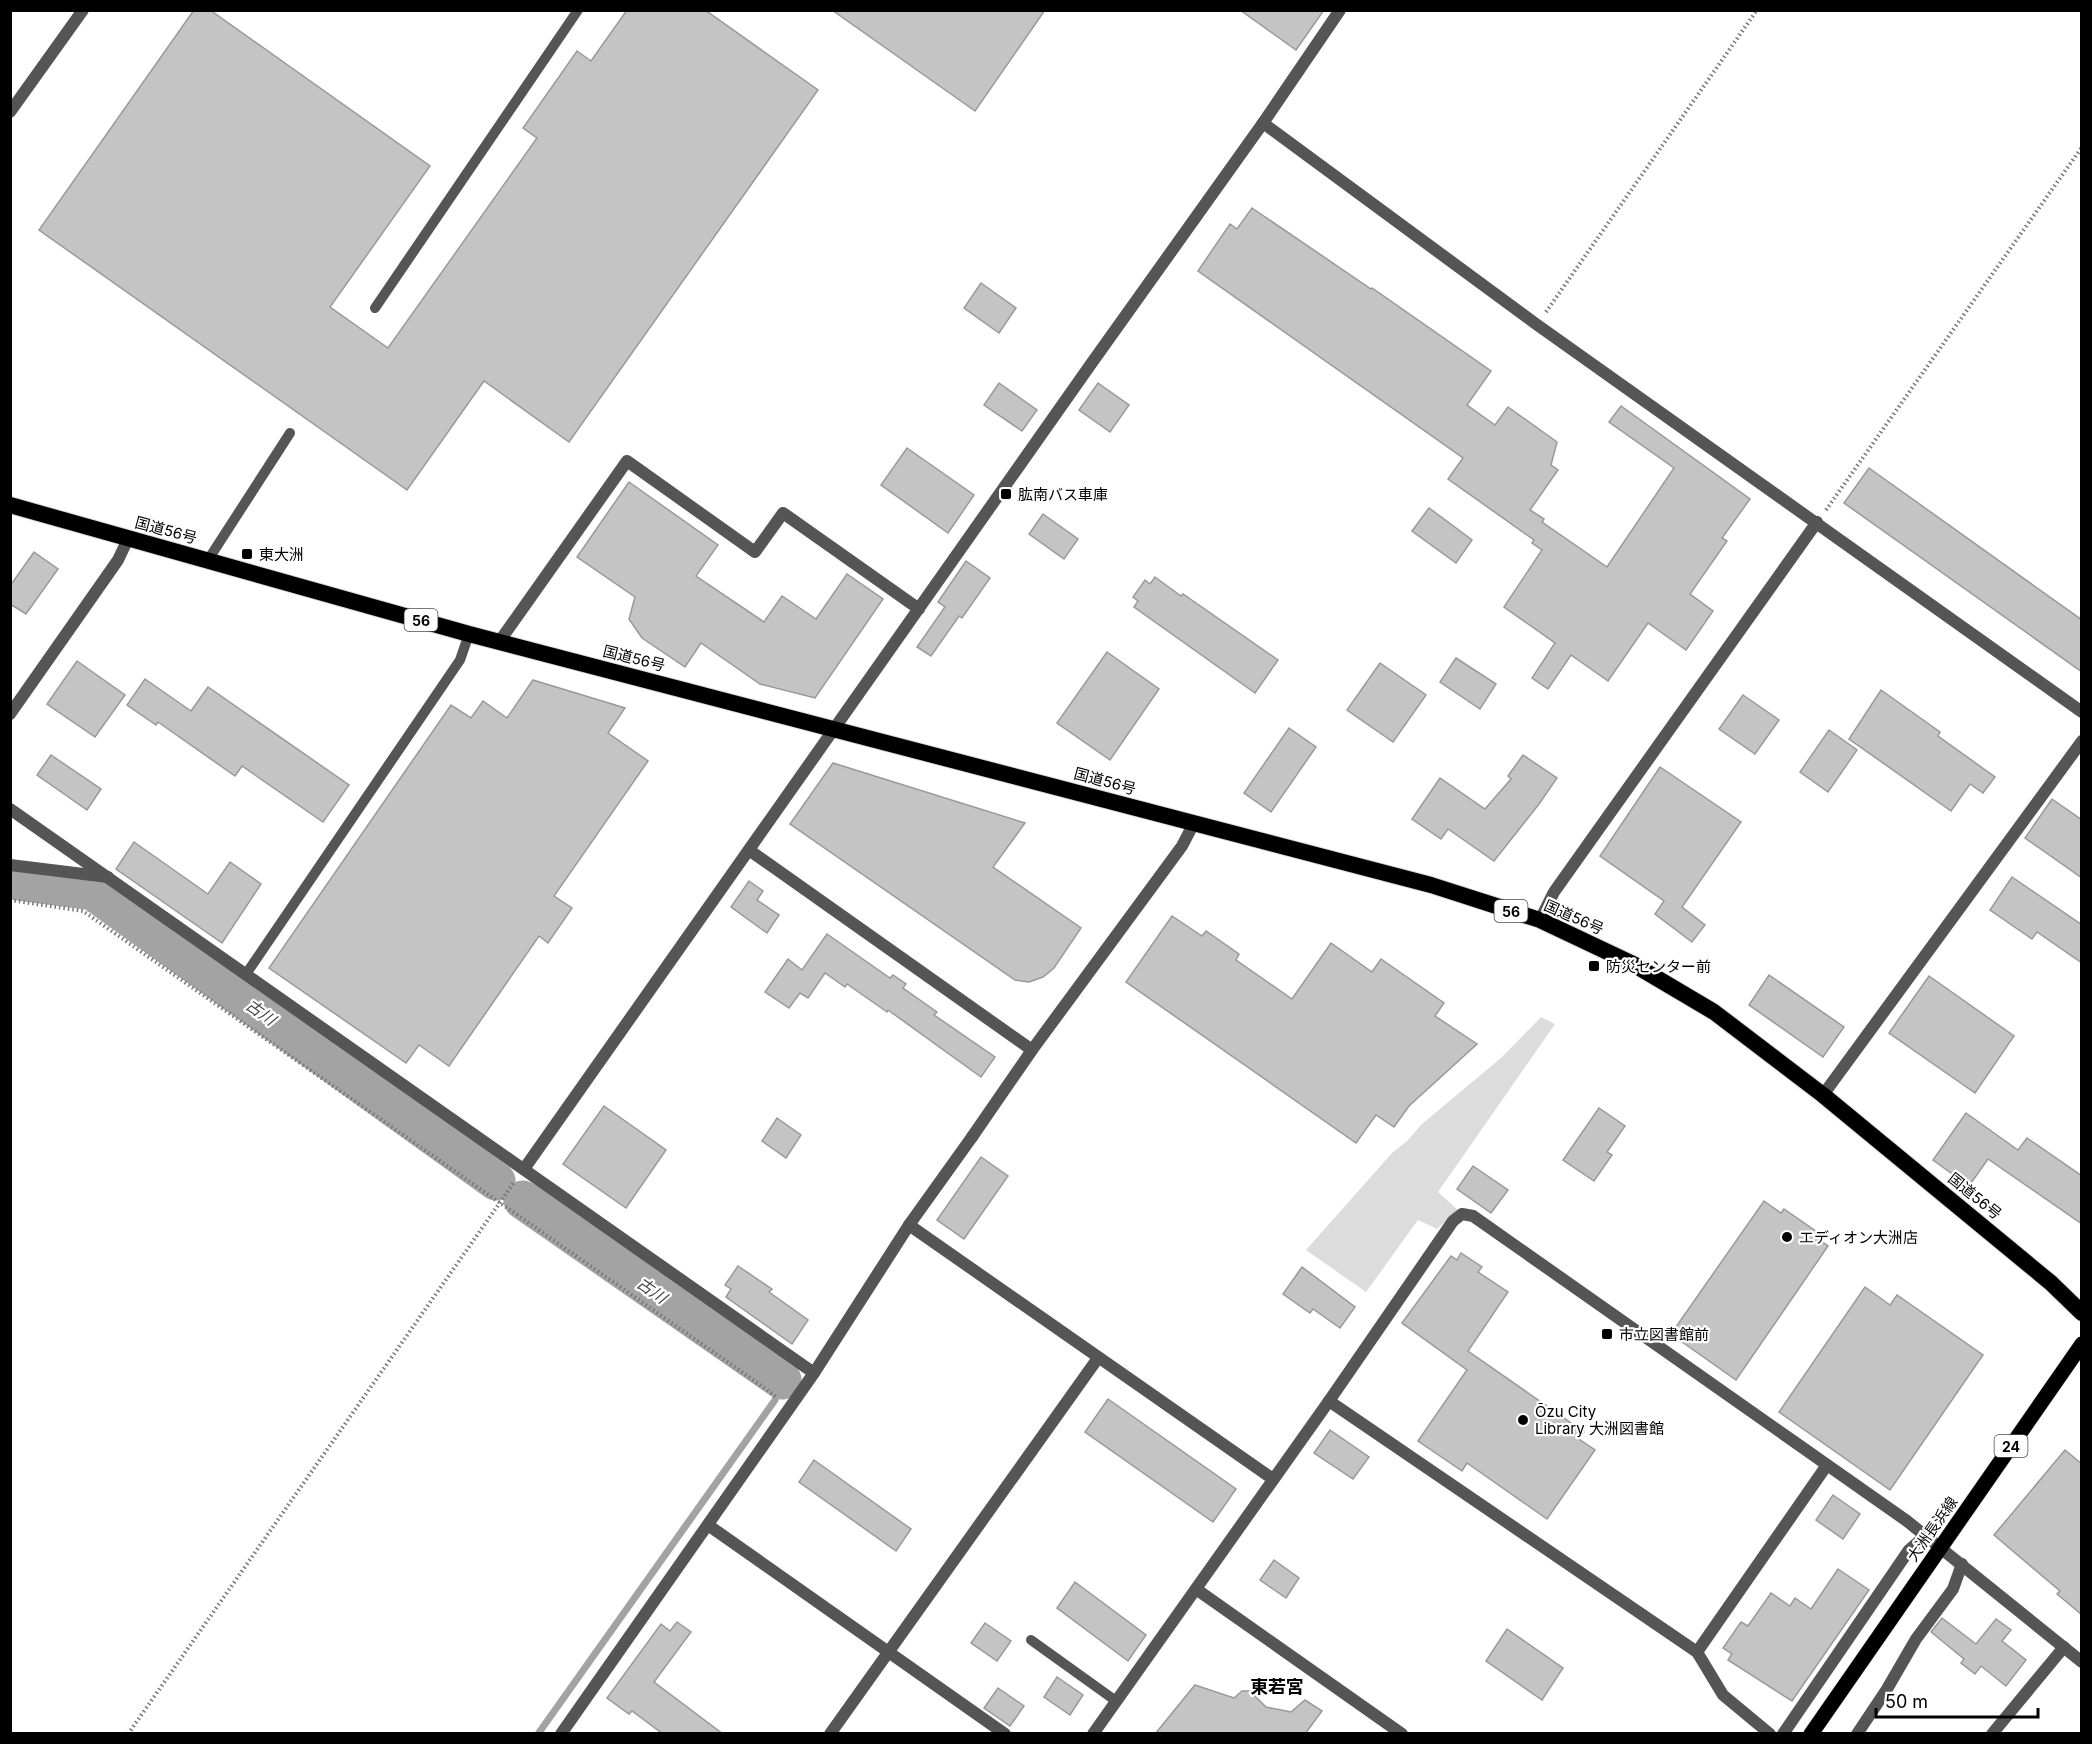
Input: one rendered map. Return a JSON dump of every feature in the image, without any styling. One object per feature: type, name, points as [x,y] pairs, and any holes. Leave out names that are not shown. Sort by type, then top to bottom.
[{"type":"highway","name":"国道56号","points":[[10,505],[469,634],[1431,885],[1540,920],[1633,964],[1714,1012],[1823,1095],[2051,1283],[2082,1313]]},
{"type":"main road","name":"大洲長浜線","points":[[1811,1734],[2082,1344]]},
{"type":"street","points":[[10,112],[83,10]]},
{"type":"street","points":[[524,1169],[1263,123],[1340,10]]},
{"type":"street","points":[[1263,123],[1536,324],[2082,711]]},
{"type":"street","points":[[499,642],[627,461],[755,552],[783,513],[919,609]]},
{"type":"street","points":[[1540,920],[1554,892],[1817,522]]},
{"type":"street","points":[[10,714],[118,560],[128,539]]},
{"type":"street","points":[[1823,1095],[2082,741]]},
{"type":"street","points":[[10,809],[814,1372]]},
{"type":"street","points":[[561,1734],[814,1372],[909,1226],[1032,1050],[1182,846],[1194,823]]},
{"type":"street","points":[[748,849],[1032,1050]]},
{"type":"street","points":[[10,865],[108,877]]},
{"type":"street","points":[[1093,1734],[1329,1401],[1453,1221],[1462,1214],[1473,1216],[1827,1465],[1962,1564],[2082,1662]]},
{"type":"street","points":[[909,1226],[1273,1479]]},
{"type":"street","points":[[830,1734],[1098,1358]]},
{"type":"street","points":[[1329,1401],[1697,1652],[1723,1695],[1770,1734]]},
{"type":"street","points":[[1697,1652],[1827,1465]]},
{"type":"street","points":[[708,1525],[1005,1734]]},
{"type":"street","points":[[1783,1734],[1909,1550],[1925,1536]]},
{"type":"street","points":[[1857,1734],[1916,1639],[1953,1589],[1962,1564]]},
{"type":"street","points":[[1196,1589],[1402,1734]]},
{"type":"street","points":[[1992,1734],[2064,1647]]},
{"type":"lane","points":[[375,308],[578,10]]},
{"type":"lane","points":[[208,560],[290,433]]},
{"type":"lane","points":[[246,974],[460,660],[469,634]]},
{"type":"lane","points":[[1031,1640],[1116,1701]]},
{"type":"path","points":[[1536,324],[1757,10]]},
{"type":"path","points":[[1817,522],[2082,147]]},
{"type":"path","points":[[10,900],[83,910],[766,1389]]},
{"type":"path","points":[[128,1734],[524,1169]]},
{"type":"shaded area","points":[[1541,1017],[1555,1024],[1438,1192],[1458,1210],[1437,1229],[1418,1220],[1366,1292],[1306,1250],[1392,1153],[1422,1124],[1501,1058]]},
{"type":"building","points":[[194,10],[210,10],[430,166],[330,307],[388,348],[537,138],[523,128],[577,51],[591,61],[627,10],[705,10],[818,90],[569,442],[484,381],[407,490],[39,230]]},
{"type":"building","points":[[832,10],[1045,10],[975,111]]},
{"type":"building","points":[[1240,10],[1324,10],[1296,50]]},
{"type":"building","points":[[1252,208],[1491,371],[1467,405],[1495,425],[1508,407],[1557,442],[1551,465],[1558,470],[1530,510],[1544,519],[1542,522],[1607,567],[1674,468],[1609,422],[1621,406],[1750,499],[1722,538],[1727,541],[1690,594],[1713,611],[1686,650],[1648,623],[1608,681],[1571,655],[1548,689],[1532,678],[1555,643],[1504,607],[1542,550],[1532,543],[1534,540],[1448,479],[1463,458],[1198,271],[1230,224],[1237,229]]},
{"type":"building","points":[[981,283],[1016,308],[999,333],[964,308]]},
{"type":"building","points":[[999,383],[1037,410],[1022,431],[984,405]]},
{"type":"building","points":[[1098,383],[1129,405],[1110,432],[1079,410]]},
{"type":"building","points":[[907,448],[974,495],[948,533],[881,485]]},
{"type":"building","points":[[1869,468],[2082,620],[2082,672],[1844,503]]},
{"type":"building","points":[[629,482],[718,545],[696,576],[764,622],[782,596],[816,619],[847,574],[883,599],[815,698],[760,684],[701,643],[685,667],[642,638],[629,619],[635,597],[577,557]]},
{"type":"building","points":[[1429,508],[1472,540],[1456,563],[1412,531]]},
{"type":"building","points":[[1043,514],[1078,539],[1064,559],[1029,534]]},
{"type":"building","points":[[34,552],[58,569],[26,614],[10,604],[10,586]]},
{"type":"building","points":[[966,561],[990,578],[931,656],[917,647],[945,607],[938,602]]},
{"type":"building","points":[[1155,577],[1278,660],[1255,693],[1134,607],[1138,601],[1133,597],[1145,580],[1150,584]]},
{"type":"building","points":[[1107,652],[1159,689],[1110,760],[1057,723]]},
{"type":"building","points":[[1456,658],[1496,684],[1480,709],[1440,682]]},
{"type":"building","points":[[77,661],[125,695],[95,737],[47,704]]},
{"type":"building","points":[[1380,663],[1426,695],[1393,742],[1347,710]]},
{"type":"building","points":[[145,679],[191,711],[208,687],[349,785],[323,822],[242,766],[235,776],[158,722],[156,725],[127,705]]},
{"type":"building","points":[[533,680],[625,708],[608,733],[648,761],[554,896],[572,908],[548,943],[539,936],[449,1066],[419,1045],[406,1063],[269,968],[451,705],[471,718],[483,701],[507,718]]},
{"type":"building","points":[[1881,690],[1940,732],[1938,736],[1995,777],[1983,793],[1970,784],[1951,811],[1849,739]]},
{"type":"building","points":[[1743,695],[1779,720],[1755,754],[1719,729]]},
{"type":"building","points":[[1289,728],[1316,747],[1271,812],[1244,793]]},
{"type":"building","points":[[1829,730],[1857,750],[1828,792],[1800,772]]},
{"type":"building","points":[[51,755],[101,789],[87,810],[37,775]]},
{"type":"building","points":[[1523,755],[1557,778],[1494,861],[1448,829],[1441,839],[1412,819],[1440,778],[1485,809],[1511,779],[1508,776]]},
{"type":"building","points":[[833,763],[1025,823],[993,867],[1081,928],[1054,968],[1043,977],[1029,982],[1015,980],[790,824]]},
{"type":"building","points":[[1660,767],[1741,822],[1682,907],[1705,925],[1692,942],[1655,914],[1664,901],[1600,856]]},
{"type":"building","points":[[2052,799],[2082,820],[2082,878],[2025,838]]},
{"type":"building","points":[[134,842],[208,894],[230,862],[261,884],[222,943],[116,869]]},
{"type":"building","points":[[2012,877],[2082,925],[2082,963],[2037,932],[2032,939],[1990,910]]},
{"type":"building","points":[[749,881],[763,891],[757,900],[779,915],[767,933],[731,907]]},
{"type":"building","points":[[1172,916],[1202,936],[1206,931],[1239,954],[1236,960],[1292,999],[1331,943],[1372,972],[1381,959],[1444,1003],[1435,1016],[1477,1044],[1409,1106],[1394,1127],[1376,1115],[1356,1143],[1126,982]]},
{"type":"building","points":[[827,934],[890,978],[893,975],[906,984],[903,988],[937,1012],[934,1015],[995,1057],[981,1077],[888,1010],[887,1012],[847,984],[845,987],[825,973],[808,998],[800,993],[789,1008],[765,992],[788,959],[802,970]]},
{"type":"building","points":[[1769,975],[1844,1027],[1823,1057],[1749,1005]]},
{"type":"building","points":[[1929,976],[2014,1036],[1975,1093],[1889,1033]]},
{"type":"building","points":[[604,1106],[666,1150],[626,1208],[563,1164]]},
{"type":"building","points":[[1599,1108],[1625,1126],[1607,1152],[1612,1155],[1594,1181],[1563,1160]]},
{"type":"building","points":[[1966,1113],[2018,1150],[2027,1138],[2082,1176],[2082,1224],[1988,1159],[1969,1186],[1933,1160]]},
{"type":"building","points":[[777,1118],[801,1135],[786,1158],[762,1141]]},
{"type":"building","points":[[981,1157],[1008,1176],[964,1239],[937,1220]]},
{"type":"building","points":[[1473,1166],[1508,1190],[1491,1213],[1457,1189]]},
{"type":"building","points":[[1764,1201],[1781,1213],[1784,1209],[1817,1232],[1814,1236],[1828,1246],[1736,1380],[1671,1334]]},
{"type":"building","points":[[1461,1253],[1482,1267],[1478,1272],[1508,1292],[1468,1351],[1584,1432],[1579,1439],[1595,1450],[1547,1519],[1467,1463],[1462,1471],[1418,1441],[1467,1370],[1402,1323],[1451,1256],[1457,1260]]},
{"type":"building","points":[[738,1266],[772,1289],[769,1292],[808,1320],[792,1344],[726,1297],[731,1289],[725,1285]]},
{"type":"building","points":[[1302,1267],[1355,1307],[1340,1328],[1313,1309],[1310,1313],[1283,1294]]},
{"type":"building","points":[[1865,1287],[1890,1305],[1897,1295],[1983,1355],[1890,1490],[1779,1412]]},
{"type":"building","points":[[1108,1399],[1236,1489],[1213,1522],[1085,1432]]},
{"type":"building","points":[[1330,1430],[1369,1457],[1353,1479],[1314,1453]]},
{"type":"building","points":[[2065,1450],[2082,1464],[2082,1615],[2057,1594],[2060,1591],[1994,1535]]},
{"type":"building","points":[[814,1460],[911,1529],[896,1551],[799,1482]]},
{"type":"building","points":[[1833,1495],[1860,1514],[1843,1539],[1816,1520]]},
{"type":"building","points":[[1274,1560],[1299,1578],[1286,1598],[1260,1580]]},
{"type":"building","points":[[1838,1569],[1869,1590],[1792,1701],[1728,1660],[1732,1654],[1723,1648],[1741,1622],[1748,1626],[1771,1593],[1790,1606],[1795,1598],[1811,1609]]},
{"type":"building","points":[[1075,1582],[1146,1635],[1128,1661],[1057,1608]]},
{"type":"building","points":[[1942,1618],[1976,1644],[1996,1619],[2011,1630],[2002,1641],[2026,1660],[2006,1686],[1981,1666],[1975,1674],[1961,1663],[1964,1659],[1931,1632]]},
{"type":"building","points":[[677,1622],[691,1632],[654,1682],[723,1734],[663,1734],[632,1711],[629,1714],[607,1698],[661,1624],[670,1631]]},
{"type":"building","points":[[985,1623],[1011,1641],[997,1661],[971,1643]]},
{"type":"building","points":[[1507,1629],[1563,1668],[1542,1700],[1486,1661]]},
{"type":"building","points":[[1057,1677],[1083,1695],[1070,1715],[1044,1697]]},
{"type":"building","points":[[1195,1685],[1234,1698],[1242,1691],[1250,1691],[1266,1707],[1291,1712],[1305,1700],[1322,1711],[1305,1734],[1155,1734]]},
{"type":"building","points":[[998,1688],[1024,1706],[1010,1726],[984,1708]]},
{"type":"waterway","name":"古川","points":[[10,880],[93,891],[496,1181]]},
{"type":"waterway","name":"古川","points":[[523,1200],[782,1380]]},
{"type":"waterway","points":[[538,1734],[775,1400],[782,1380]]},
{"type":"place","name":"肱南バス車庫","points":[[1006,494]]},
{"type":"place","name":"東大洲","points":[[247,554]]},
{"type":"place","name":"防災センター前","points":[[1594,966]]},
{"type":"place","name":"エディオン大洲店","points":[[1787,1237]]},
{"type":"place","name":"市立図書館前","points":[[1607,1334]]},
{"type":"place","name":"Ōzu City Library 大洲図書館","points":[[1523,1420]]},
{"type":"district","name":"東若宮","points":[[1277,1686]]}]
